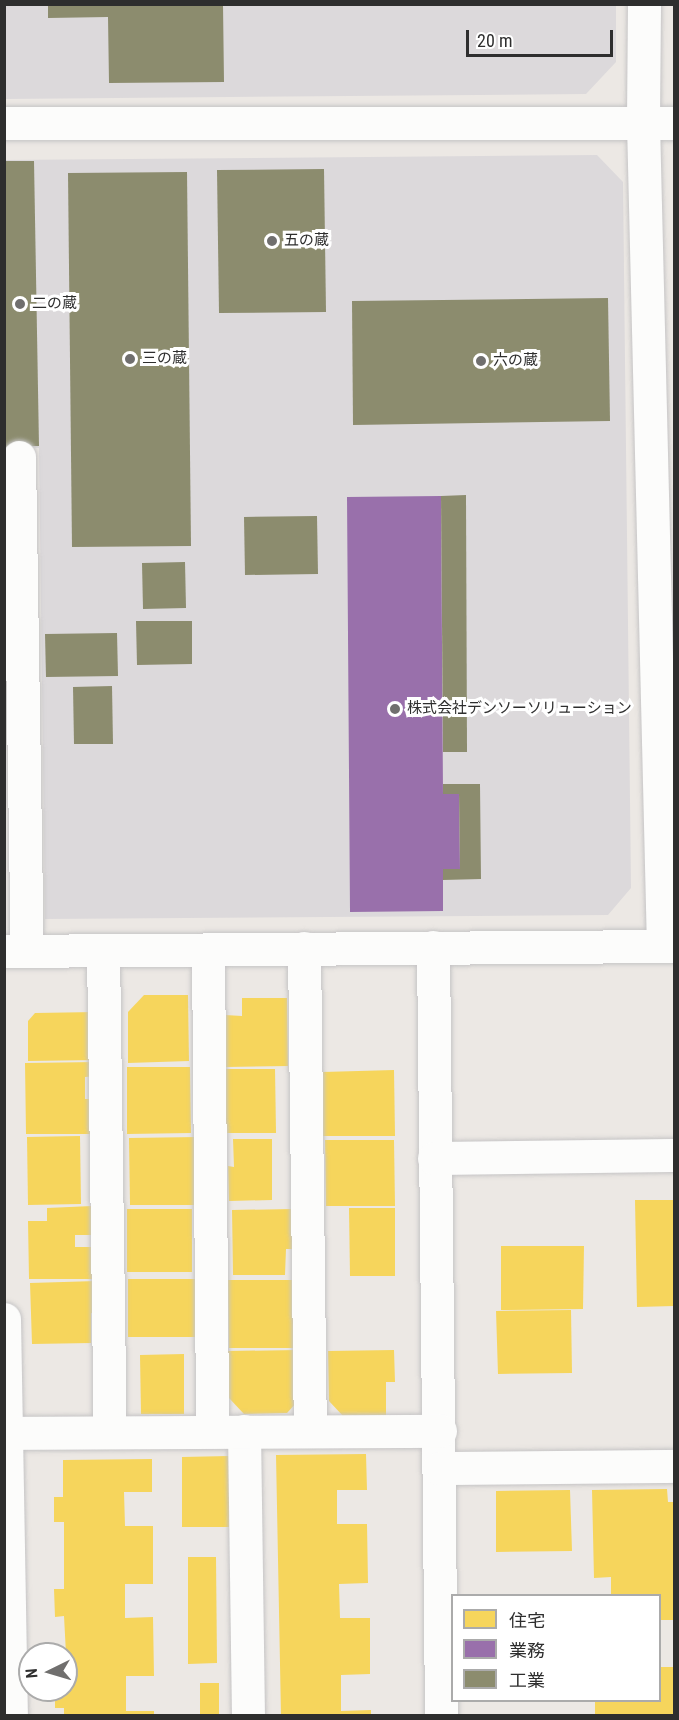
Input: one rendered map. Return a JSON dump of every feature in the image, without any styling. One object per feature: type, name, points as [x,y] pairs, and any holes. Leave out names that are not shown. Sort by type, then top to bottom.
[{"type":"street","points":[[19,457],[16,951],[669,946],[659,123],[644,4]]},
{"type":"street","points":[[4,123],[659,123]]},
{"type":"street","points":[[433,947],[434,1158],[440,1431],[441,1716]]},
{"type":"street","points":[[304,948],[310,1431]]},
{"type":"street","points":[[103,950],[110,1432]]},
{"type":"street","points":[[208,950],[212,1431]]},
{"type":"street","points":[[434,1158],[675,1155]]},
{"type":"street","points":[[4,1319],[11,1716]]},
{"type":"street","points":[[244,1431],[248,1716]]},
{"type":"street","points":[[7,1433],[440,1431]]},
{"type":"street","points":[[439,1468],[675,1466]]},
{"type":"shaded area","points":[[4,5],[616,5],[616,62],[586,94],[5,99]]},
{"type":"shaded area","points":[[597,155],[623,182],[631,888],[608,915],[45,919],[39,448],[5,448],[4,160]]},
{"type":"building: 住宅","points":[[144,995],[188,995],[189,1061],[128,1063],[128,1012]]},
{"type":"building: 住宅","points":[[242,998],[287,998],[288,1066],[225,1067],[225,1015],[242,1016]]},
{"type":"building: 住宅","points":[[96,1012],[96,1060],[28,1061],[28,1021],[35,1013]]},
{"type":"building: 住宅","points":[[97,1062],[97,1076],[85,1077],[85,1099],[97,1099],[98,1134],[26,1134],[25,1063]]},
{"type":"building: 住宅","points":[[127,1067],[190,1067],[191,1133],[127,1134]]},
{"type":"building: 住宅","points":[[225,1069],[275,1069],[276,1133],[226,1133]]},
{"type":"building: 住宅","points":[[394,1070],[395,1136],[323,1136],[323,1072]]},
{"type":"building: 住宅","points":[[80,1136],[81,1204],[28,1205],[27,1137]]},
{"type":"building: 住宅","points":[[198,1137],[198,1205],[130,1205],[129,1138]]},
{"type":"building: 住宅","points":[[233,1139],[272,1139],[272,1200],[229,1201],[228,1166],[234,1167]]},
{"type":"building: 住宅","points":[[325,1140],[394,1140],[395,1206],[326,1206]]},
{"type":"building: 住宅","points":[[635,1200],[674,1200],[674,1306],[637,1307]]},
{"type":"building: 住宅","points":[[92,1206],[92,1235],[75,1235],[75,1247],[92,1247],[92,1279],[29,1279],[28,1221],[47,1221],[47,1208]]},
{"type":"building: 住宅","points":[[349,1208],[395,1208],[395,1276],[350,1276]]},
{"type":"building: 住宅","points":[[127,1209],[192,1209],[192,1272],[127,1272]]},
{"type":"building: 住宅","points":[[293,1209],[294,1249],[286,1249],[285,1275],[233,1275],[232,1210]]},
{"type":"building: 住宅","points":[[501,1246],[584,1246],[583,1309],[501,1310]]},
{"type":"building: 住宅","points":[[128,1279],[198,1279],[198,1337],[128,1337]]},
{"type":"building: 住宅","points":[[228,1280],[300,1280],[301,1348],[229,1348]]},
{"type":"building: 住宅","points":[[97,1281],[98,1314],[91,1313],[91,1343],[32,1344],[30,1283]]},
{"type":"building: 住宅","points":[[571,1310],[572,1373],[498,1374],[496,1311]]},
{"type":"building: 住宅","points":[[298,1350],[298,1401],[287,1413],[244,1414],[229,1398],[228,1351]]},
{"type":"building: 住宅","points":[[394,1350],[395,1382],[386,1382],[386,1415],[343,1416],[329,1401],[328,1351]]},
{"type":"building: 住宅","points":[[184,1354],[184,1414],[141,1414],[140,1355]]},
{"type":"building: 住宅","points":[[366,1454],[367,1490],[337,1490],[337,1524],[367,1524],[368,1583],[339,1584],[340,1618],[370,1618],[370,1674],[341,1675],[341,1711],[371,1710],[371,1716],[281,1716],[276,1455]]},
{"type":"building: 住宅","points":[[229,1456],[229,1527],[182,1527],[182,1457]]},
{"type":"building: 住宅","points":[[152,1459],[152,1492],[124,1492],[125,1526],[153,1526],[153,1584],[125,1584],[125,1618],[153,1617],[154,1676],[126,1676],[126,1711],[154,1711],[154,1716],[64,1716],[64,1708],[55,1708],[55,1702],[78,1702],[78,1642],[65,1642],[64,1616],[55,1617],[54,1589],[64,1589],[64,1522],[54,1522],[54,1497],[63,1497],[63,1460]]},
{"type":"building: 住宅","points":[[667,1489],[668,1502],[674,1502],[674,1620],[661,1620],[661,1594],[611,1594],[611,1577],[594,1578],[592,1490]]},
{"type":"building: 住宅","points":[[570,1490],[572,1551],[496,1552],[496,1491]]},
{"type":"building: 住宅","points":[[188,1557],[216,1557],[217,1663],[188,1664]]},
{"type":"building: 住宅","points":[[661,1667],[674,1667],[674,1716],[595,1716],[595,1702],[661,1702]]},
{"type":"building: 住宅","points":[[200,1683],[219,1683],[219,1716],[200,1716]]},
{"type":"building: 業務","name":"株式会社デンソーソリューション","points":[[441,496],[443,794],[459,794],[460,869],[443,869],[443,911],[350,912],[347,497]]},
{"type":"building: 工業","points":[[48,4],[223,4],[224,82],[109,83],[108,17],[48,18]]},
{"type":"building: 工業","name":"二の蔵","points":[[4,161],[34,161],[39,446],[4,447]]},
{"type":"building: 工業","name":"五の蔵","points":[[324,169],[326,312],[219,313],[217,170]]},
{"type":"building: 工業","name":"三の蔵","points":[[187,172],[191,546],[72,547],[68,173]]},
{"type":"building: 工業","name":"六の蔵","points":[[608,298],[610,421],[353,425],[352,301]]},
{"type":"building: 工業","points":[[466,495],[467,752],[443,752],[441,496]]},
{"type":"building: 工業","points":[[317,516],[318,574],[245,575],[244,517]]},
{"type":"building: 工業","points":[[185,562],[186,608],[143,609],[142,563]]},
{"type":"building: 工業","points":[[136,621],[192,621],[192,664],[137,665]]},
{"type":"building: 工業","points":[[117,633],[118,676],[46,677],[45,634]]},
{"type":"building: 工業","points":[[112,686],[113,744],[74,744],[73,687]]},
{"type":"building: 工業","points":[[443,784],[480,784],[481,879],[443,880],[443,869],[460,869],[459,794],[443,794]]},
{"type":"place","name":"五の蔵","points":[[272,241]]},
{"type":"place","name":"二の蔵","points":[[20,304]]},
{"type":"place","name":"三の蔵","points":[[130,359]]},
{"type":"place","name":"六の蔵","points":[[481,361]]},
{"type":"place","name":"株式会社デンソーソリューション","points":[[395,709]]}]
